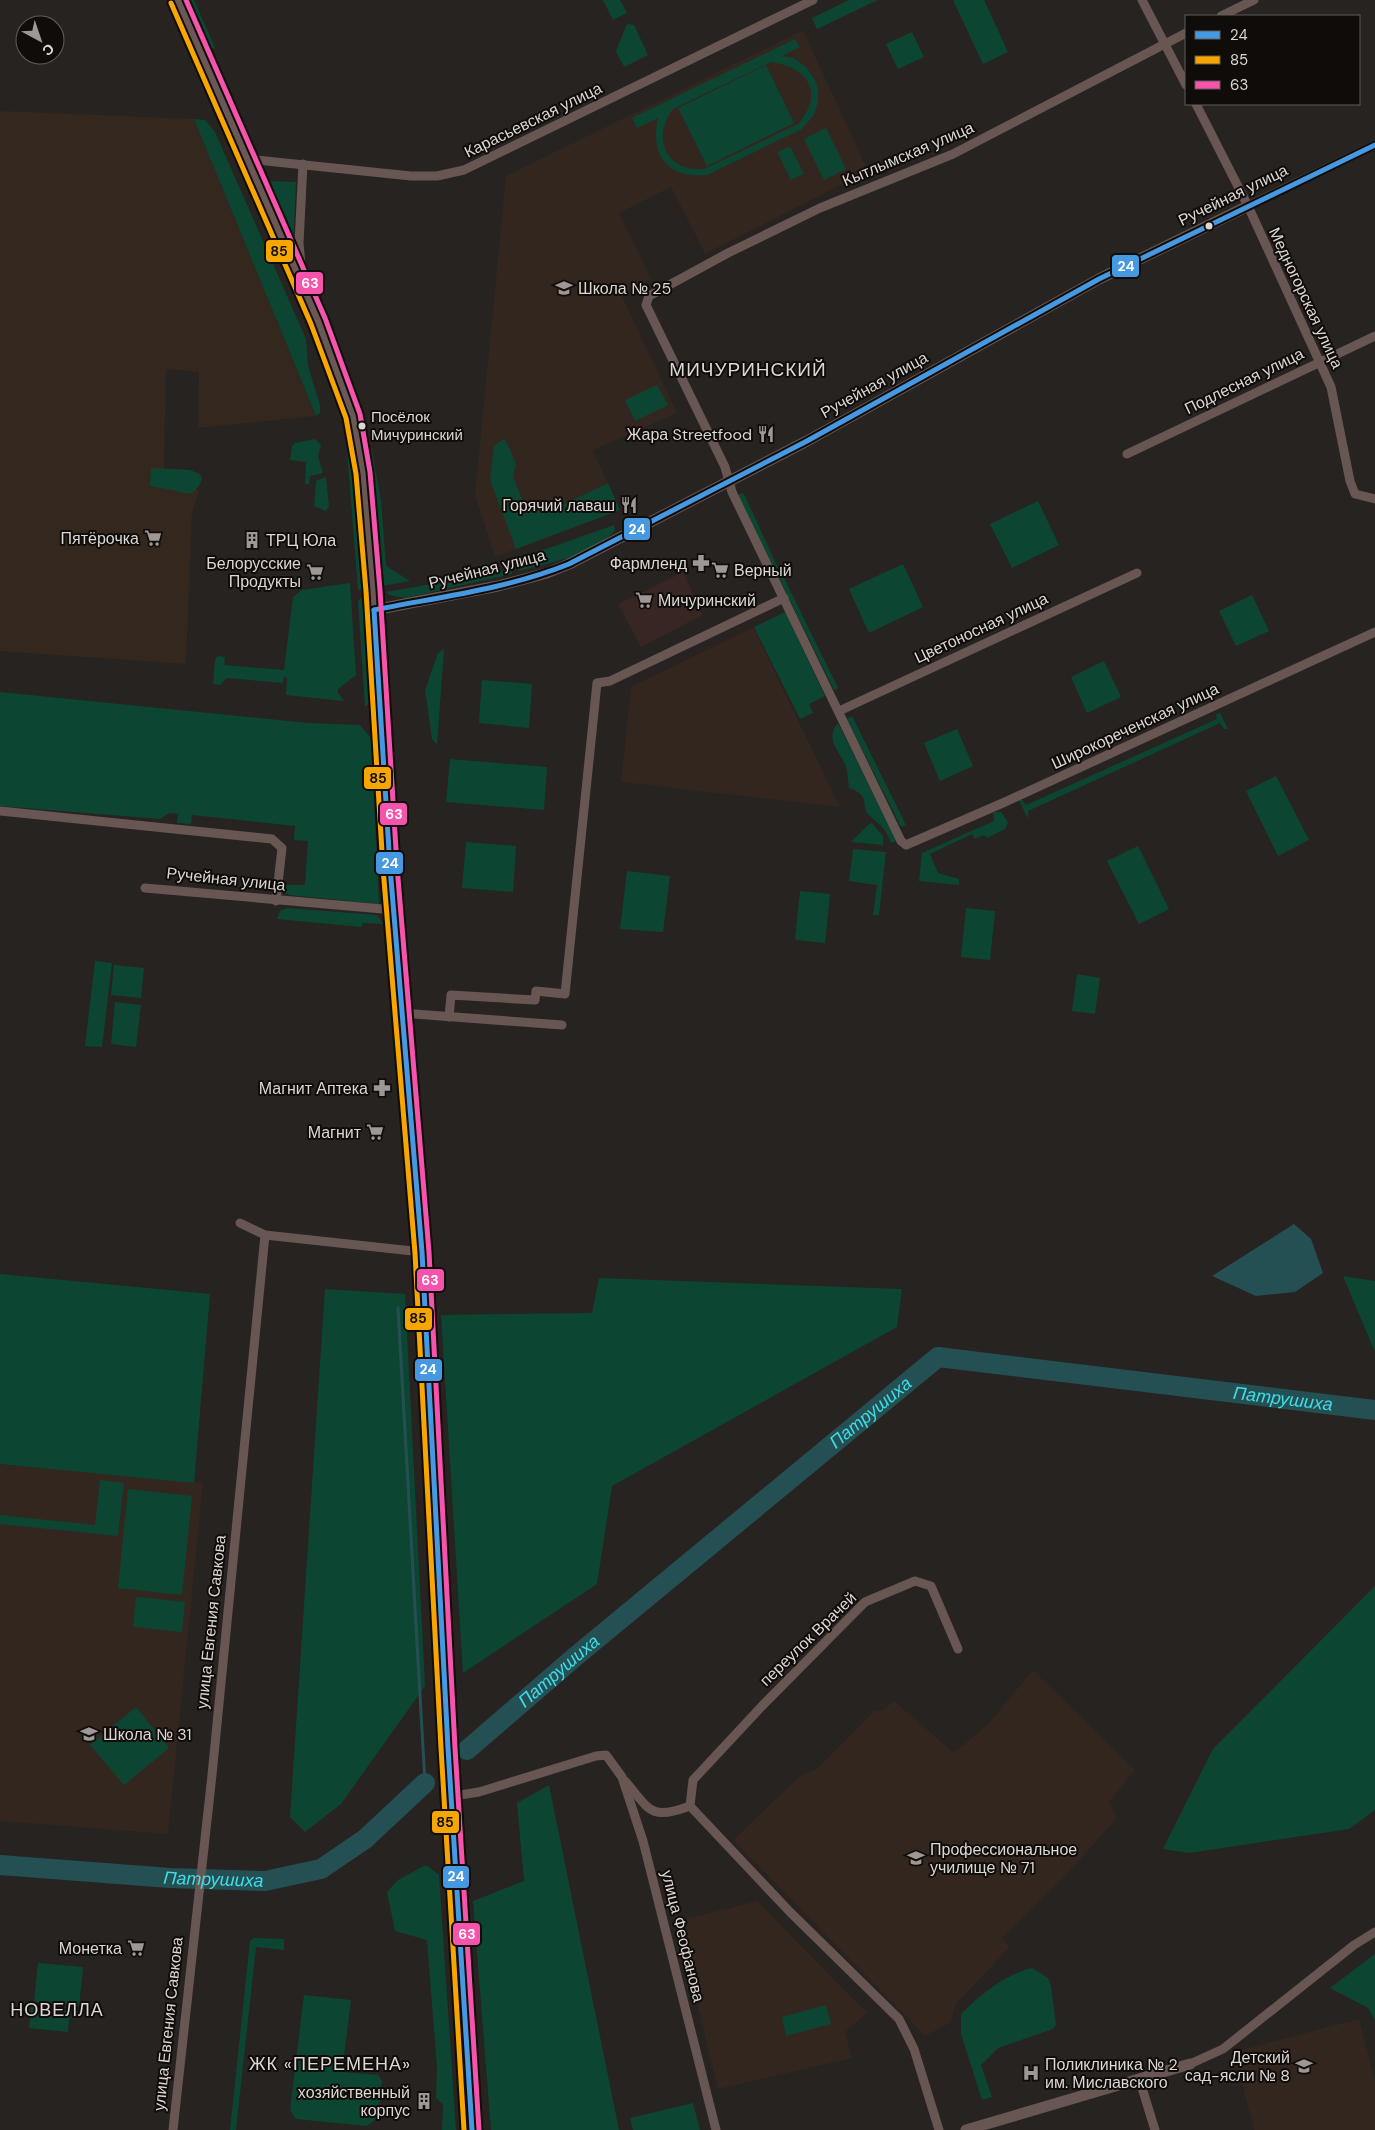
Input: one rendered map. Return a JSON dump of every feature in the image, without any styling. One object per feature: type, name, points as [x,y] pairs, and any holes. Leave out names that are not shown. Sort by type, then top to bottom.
[{"type":"main road","points":[[178,0],[318,321],[349,402],[364,483],[374,610],[386,823],[422,1252],[451,1802],[472,2130]]},
{"type":"street","name":"Карасьевская улица","points":[[246,159],[411,176],[437,176],[464,170],[801,3],[813,0]]},
{"type":"street","points":[[1142,0],[1185,83]]},
{"type":"street","points":[[1223,15],[1254,0]]},
{"type":"street","name":"Кытлымская улица","points":[[728,482],[725,468],[646,305],[650,296],[728,253],[820,208],[953,154],[1185,34]]},
{"type":"street","name":"Медногорская улица","points":[[1197,105],[1248,206],[1331,388],[1350,481],[1355,494],[1375,499]]},
{"type":"street","name":"Ручейная улица","points":[[374,610],[498,586],[547,573],[569,564],[728,482],[1099,279],[1375,145]]},
{"type":"street","points":[[303,164],[299,243],[302,265],[319,311],[318,321]]},
{"type":"street","name":"Подлесная улица","points":[[1127,454],[1375,336]]},
{"type":"street","points":[[728,482],[839,712]]},
{"type":"street","name":"Цветоносная улица","points":[[839,712],[1137,573]]},
{"type":"street","points":[[448,1017],[451,995],[534,1000],[536,991],[565,994],[597,683],[610,680],[784,598]]},
{"type":"street","name":"Широкореченская улица","points":[[839,712],[901,841],[906,845],[1005,802],[1375,632]]},
{"type":"street","points":[[0,811],[272,839],[282,848],[276,901]]},
{"type":"street","name":"Ручейная улица","points":[[145,888],[394,910]]},
{"type":"street","points":[[401,1013],[562,1025]]},
{"type":"street","points":[[240,1223],[265,1235],[422,1252]]},
{"type":"street","name":"улица Евгения Савкова","points":[[173,2130],[213,1765],[265,1235]]},
{"type":"street","name":"переулок Врачей","points":[[690,1806],[693,1780],[761,1707],[864,1602],[915,1581],[931,1586],[958,1649]]},
{"type":"street","name":"улица Феофанова","points":[[451,1802],[460,1795],[479,1792],[596,1756],[606,1755],[622,1777],[643,1841],[716,2130]]},
{"type":"street","points":[[622,1777],[652,1811],[669,1814],[690,1806],[790,1912],[899,2019],[914,2049],[939,2130]]},
{"type":"street","points":[[966,2130],[1190,2064],[1223,2049],[1354,1945],[1375,1932]]},
{"type":"street","points":[[1138,2078],[1155,2130]]},
{"type":"shaded area","name":"Школа № 25","points":[[803,30],[868,171],[705,254],[671,187],[619,213],[651,279],[621,294],[677,413],[593,450],[620,510],[495,557],[475,495],[506,176]]},
{"type":"shaded area","points":[[0,111],[194,119],[316,416],[198,428],[199,372],[166,369],[164,468],[186,476],[199,492],[192,512],[186,664],[0,651]]},
{"type":"shaded area","points":[[683,572],[703,615],[641,647],[618,604]]},
{"type":"shaded area","points":[[753,627],[840,807],[621,782],[631,687]]},
{"type":"shaded area","name":"Школа № 31","points":[[0,1464],[203,1483],[168,1834],[0,1821]]},
{"type":"shaded area","name":"Профессиональное училище № 71","points":[[1033,1670],[1135,1770],[1109,1802],[1117,1818],[1066,1875],[1002,1938],[1010,1947],[956,2004],[950,2023],[925,2036],[733,1840],[800,1776],[817,1769],[875,1710],[882,1711],[894,1701],[954,1753],[989,1723]]},
{"type":"shaded area","points":[[757,1901],[867,2013],[845,2032],[852,2058],[718,2089],[677,1921]]},
{"type":"shaded area","name":"Детский сад-ясли № 8","points":[[1359,2019],[1375,2080],[1375,2130],[1254,2130],[1234,2052]]},
{"type":"green space","points":[[184,0],[194,0],[215,48],[207,50],[202,47]]},
{"type":"green space","points":[[603,0],[620,0],[627,13],[613,20]]},
{"type":"green space","points":[[849,0],[878,0],[817,29],[812,18]]},
{"type":"green space","points":[[953,0],[984,0],[1008,52],[983,64]]},
{"type":"green space","points":[[627,24],[634,25],[648,55],[624,67],[616,51]]},
{"type":"green space","points":[[912,32],[924,57],[898,69],[886,44]]},
{"type":"green space","points":[[795,39],[800,47],[782,56],[794,58],[806,67],[818,88],[818,102],[814,115],[802,129],[707,175],[681,173],[664,162],[659,153],[657,143],[658,118],[637,128],[632,118]],"holes":[[[771,62],[795,69],[803,76],[811,92],[806,113],[798,124],[704,169],[680,165],[672,159],[666,151],[663,142],[663,131],[666,120],[673,109]]]},
{"type":"green space","points":[[766,65],[794,123],[707,166],[678,108]]},
{"type":"green space","points":[[194,119],[205,120],[215,132],[306,339],[308,366],[320,405],[320,413],[316,416]]},
{"type":"green space","points":[[826,128],[846,169],[824,180],[804,139]]},
{"type":"green space","points":[[790,146],[804,174],[791,180],[777,152]]},
{"type":"green space","points":[[265,181],[296,182],[293,250]]},
{"type":"green space","points":[[657,385],[668,405],[635,421],[625,400]]},
{"type":"green space","points":[[346,437],[349,439],[352,449],[364,589],[358,590]]},
{"type":"green space","points":[[315,439],[321,445],[318,456],[323,473],[310,476],[309,484],[305,484],[306,462],[290,460],[292,446],[295,443]]},
{"type":"green space","points":[[503,439],[506,441],[516,464],[513,477],[524,504],[550,511],[608,483],[620,510],[516,549],[490,480],[494,446]]},
{"type":"green space","points":[[371,446],[381,500],[386,566],[410,581],[382,586],[371,470]]},
{"type":"green space","points":[[151,468],[190,470],[200,474],[202,479],[199,486],[191,494],[150,486]]},
{"type":"green space","points":[[326,477],[329,506],[326,511],[314,506],[316,481]]},
{"type":"green space","points":[[742,493],[778,568],[774,568],[738,495]]},
{"type":"green space","points":[[1038,501],[1059,545],[1012,568],[990,524]]},
{"type":"green space","points":[[614,525],[615,530],[606,539],[584,552],[519,571],[515,560]]},
{"type":"green space","points":[[903,564],[923,607],[869,633],[849,589]]},
{"type":"green space","points":[[511,570],[512,574],[405,598],[389,595],[386,592]]},
{"type":"green space","points":[[782,574],[838,688],[834,690],[779,578]]},
{"type":"green space","points":[[350,583],[356,675],[338,689],[338,693],[344,701],[286,695],[287,678],[284,676],[283,683],[227,678],[220,685],[213,684],[215,660],[218,656],[225,657],[224,665],[284,670],[293,597],[302,590]]},
{"type":"green space","points":[[365,595],[372,695],[368,705],[365,707],[358,601]]},
{"type":"green space","points":[[1252,595],[1269,631],[1236,646],[1219,611]]},
{"type":"green space","points":[[785,612],[825,696],[809,704],[813,713],[800,719],[754,627]]},
{"type":"green space","points":[[444,649],[437,745],[432,739],[425,690],[438,653]]},
{"type":"green space","points":[[1104,661],[1121,697],[1087,713],[1071,677]]},
{"type":"green space","points":[[482,680],[532,684],[529,728],[479,723]]},
{"type":"green space","points":[[0,692],[308,723],[360,725],[371,738],[379,904],[289,895],[282,891],[282,885],[305,885],[308,841],[294,840],[295,826],[192,815],[191,824],[177,823],[178,814],[169,813],[160,819],[0,806]]},
{"type":"green space","points":[[1220,713],[1228,729],[1224,729],[1220,723],[1028,811],[1028,819],[1019,800],[1022,800],[1026,805],[1217,719],[1216,714]]},
{"type":"green space","points":[[852,716],[906,825],[901,827],[847,719]]},
{"type":"green space","points":[[838,723],[896,841],[891,843],[884,830],[866,812],[861,794],[849,788],[846,767],[833,739],[834,729]]},
{"type":"green space","points":[[957,729],[973,766],[940,781],[924,743]]},
{"type":"green space","points":[[450,759],[547,767],[544,810],[446,802]]},
{"type":"green space","points":[[1276,776],[1309,840],[1278,856],[1246,791]]},
{"type":"green space","points":[[1001,812],[1008,822],[1005,829],[987,838],[984,835],[975,839],[972,834],[930,854],[938,873],[959,879],[959,885],[919,881],[922,853],[994,821],[993,813]]},
{"type":"green space","points":[[872,823],[883,836],[883,845],[851,842],[869,824]]},
{"type":"green space","points":[[466,842],[516,846],[513,892],[462,888]]},
{"type":"green space","points":[[1138,846],[1169,909],[1139,924],[1107,861]]},
{"type":"green space","points":[[853,849],[886,852],[879,915],[873,915],[877,885],[849,881]]},
{"type":"green space","points":[[627,871],[670,876],[663,932],[620,929]]},
{"type":"green space","points":[[800,891],[830,894],[825,943],[795,940]]},
{"type":"green space","points":[[287,908],[377,915],[383,924],[363,923],[361,927],[277,919],[280,911]]},
{"type":"green space","points":[[966,908],[995,911],[990,960],[961,957]]},
{"type":"green space","points":[[95,961],[112,963],[102,1047],[85,1046]]},
{"type":"green space","points":[[114,965],[144,968],[141,998],[111,995]]},
{"type":"green space","points":[[1077,974],[1100,978],[1095,1014],[1072,1011]]},
{"type":"green space","points":[[115,1002],[141,1005],[136,1047],[111,1044]]},
{"type":"green space","points":[[0,1274],[210,1294],[194,1483],[0,1464]]},
{"type":"green space","points":[[1343,1276],[1375,1281],[1375,1352]]},
{"type":"green space","points":[[599,1278],[902,1289],[897,1327],[612,1486],[597,1584],[463,1673],[441,1315],[592,1313]]},
{"type":"green space","points":[[325,1289],[405,1294],[425,1686],[341,1804],[305,1832],[290,1817]]},
{"type":"green space","points":[[100,1480],[124,1483],[118,1536],[0,1524],[0,1515],[95,1525]]},
{"type":"green space","points":[[128,1489],[192,1496],[182,1595],[118,1588]]},
{"type":"green space","points":[[1375,1586],[1375,1810],[1349,1829],[1189,1853],[1163,1849],[1213,1749]]},
{"type":"green space","points":[[136,1597],[185,1602],[182,1632],[133,1627]]},
{"type":"green space","points":[[136,1707],[169,1748],[124,1785],[90,1745]]},
{"type":"green space","points":[[549,1785],[619,2130],[491,2130],[473,1901],[524,1881],[517,1803]]},
{"type":"green space","points":[[426,1865],[439,1875],[456,2130],[442,2130],[443,2104],[436,2098],[437,2067],[427,1940],[395,1931],[387,1892],[398,1880]]},
{"type":"green space","points":[[254,1938],[284,1939],[284,1950],[256,1947],[236,2130],[230,2130],[250,1941]]},
{"type":"green space","points":[[1375,1954],[1375,2020],[1368,2008],[1330,1988]]},
{"type":"green space","points":[[38,1963],[83,1967],[79,2006],[34,2002]]},
{"type":"green space","points":[[1032,1968],[1048,1978],[1051,1986],[1056,2025],[1053,2029],[998,2048],[981,2065],[992,2097],[982,2100],[961,2034],[961,2014],[1003,1980]]},
{"type":"green space","points":[[304,1995],[351,2000],[342,2072],[378,2075],[382,2081],[378,2117],[367,2126],[296,2119],[290,2110]]},
{"type":"green space","points":[[826,2005],[831,2024],[786,2036],[782,2017]]},
{"type":"green space","points":[[31,2007],[70,2011],[68,2032],[29,2028]]},
{"type":"green space","points":[[693,2103],[700,2130],[633,2130],[630,2118]]},
{"type":"water","points":[[1294,1224],[1311,1239],[1323,1273],[1295,1292],[1256,1296],[1212,1276]]},
{"type":"waterway","points":[[398,1308],[425,1783]]},
{"type":"waterway","name":"Патрушиха","points":[[467,1750],[576,1656],[938,1357],[1375,1410]]},
{"type":"waterway","name":"Патрушиха","points":[[0,1865],[170,1878],[265,1881],[321,1869],[365,1839],[425,1783]]},
{"type":"transit line","name":"63","points":[[186,0],[325,318],[360,414],[370,472],[380,590],[397,866],[429,1252],[455,1748],[479,2130]]},
{"type":"transit line","name":"85","points":[[171,3],[311,324],[346,418],[356,474],[366,591],[383,868],[415,1253],[441,1748],[464,2130]]},
{"type":"transit line","name":"24","points":[[374,610],[497,586],[545,573],[569,564],[807,441],[1099,279],[1375,145]]},
{"type":"transit line","name":"24","points":[[374,610],[390,867],[422,1252],[448,1748],[472,2130]]},
{"type":"place","name":"Школа № 25","points":[[564,288]]},
{"type":"place","name":"Посёлок Мичуринский","points":[[362,426]]},
{"type":"place","name":"Жара Streetfood","points":[[766,434]]},
{"type":"place","name":"Горячий лаваш","points":[[629,505]]},
{"type":"place","name":"Пятёрочка","points":[[153,538]]},
{"type":"place","name":"ТРЦ Юла","points":[[252,540]]},
{"type":"place","name":"Фармленд","points":[[701,563]]},
{"type":"place","name":"Верный","points":[[720,570]]},
{"type":"place","name":"Белорусские Продукты","points":[[315,572]]},
{"type":"place","name":"Мичуринский","points":[[644,600]]},
{"type":"place","name":"Магнит Аптека","points":[[382,1088]]},
{"type":"place","name":"Магнит","points":[[375,1132]]},
{"type":"place","name":"Школа № 31","points":[[89,1734]]},
{"type":"place","name":"Профессиональное училище № 71","points":[[916,1858]]},
{"type":"place","name":"Монетка","points":[[136,1948]]},
{"type":"place","name":"Детский сад-ясли № 8","points":[[1304,2066]]},
{"type":"place","name":"Поликлиника № 2 им. Миславского","points":[[1031,2073]]},
{"type":"place","name":"хозяйственный корпус","points":[[424,2101]]},
{"type":"district","name":"МИЧУРИНСКИЙ","points":[[748,369]]},
{"type":"district","name":"НОВЕЛЛА","points":[[57,2010]]},
{"type":"district","name":"ЖК «ПЕРЕМЕНА»","points":[[330,2064]]}]
